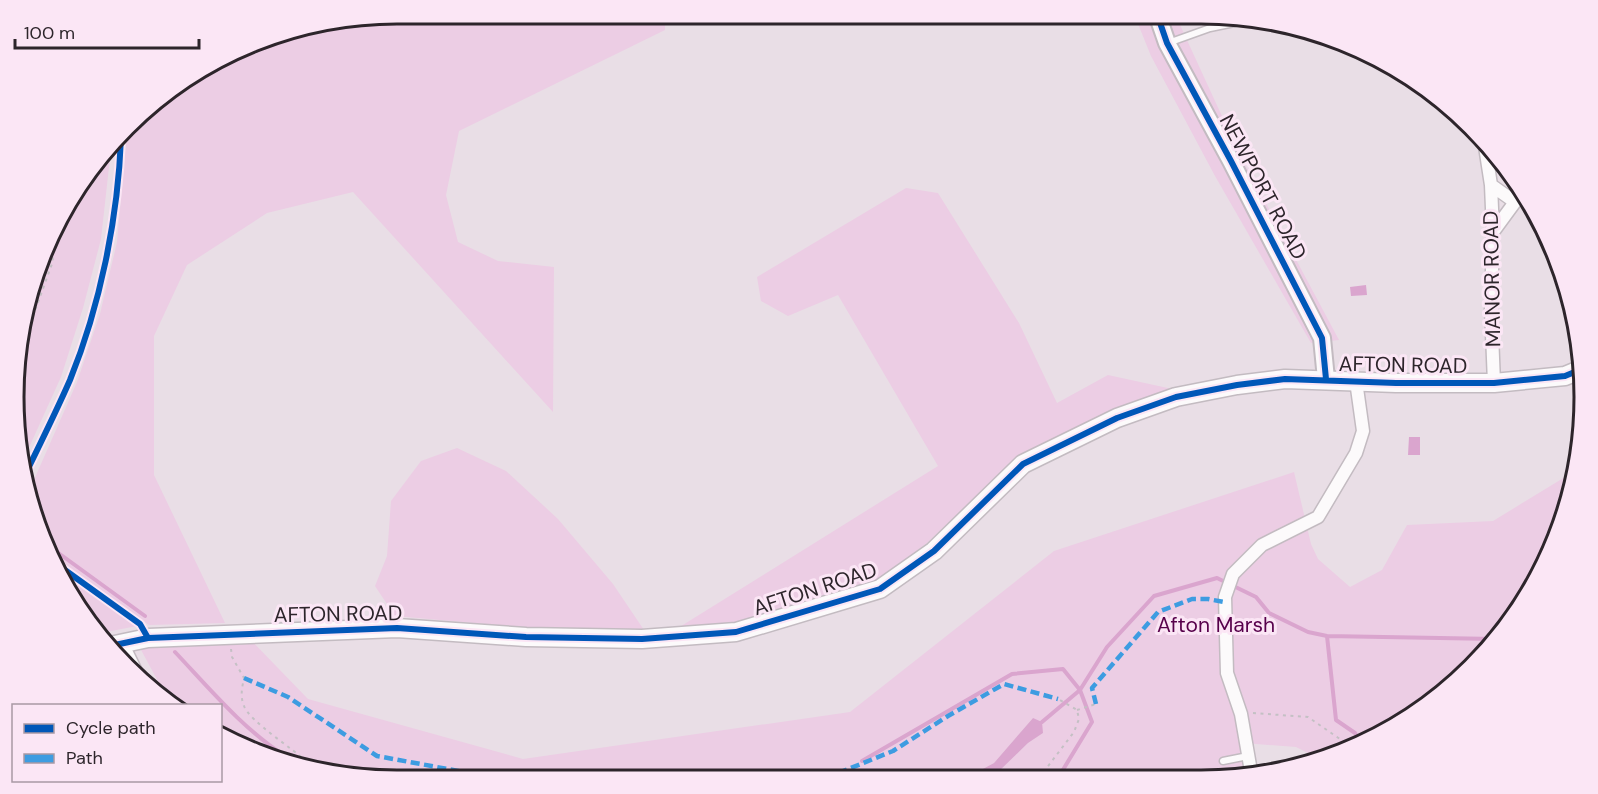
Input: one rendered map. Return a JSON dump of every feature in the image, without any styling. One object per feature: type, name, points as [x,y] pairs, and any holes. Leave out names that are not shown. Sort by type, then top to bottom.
[{"type":"main road","name":"NEWPORT ROAD","points":[[1160,24],[1167,43],[1322,338],[1326,379]]},
{"type":"main road","name":"AFTON ROAD","points":[[118,644],[148,638],[397,628],[526,636],[642,639],[736,632],[880,589],[934,551],[1023,464],[1116,418],[1176,398],[1237,385],[1285,379],[1396,383],[1494,383],[1565,376],[1573,372]]},
{"type":"street","name":"MANOR ROAD","points":[[1487,158],[1491,185],[1493,232],[1491,309],[1494,383]]},
{"type":"street","points":[[1491,185],[1517,199]]},
{"type":"street","points":[[1493,232],[1518,201]]},
{"type":"street","points":[[1251,767],[1241,714],[1227,673],[1225,597],[1233,574],[1262,545],[1318,517],[1356,453],[1363,431],[1356,381]]},
{"type":"lane","points":[[1167,43],[1225,25]]},
{"type":"lane","points":[[1223,760],[1249,756]]},
{"type":"path","points":[[33,316],[53,261],[52,254]]},
{"type":"path","points":[[230,634],[232,657],[244,678],[241,691],[244,708],[301,757]]},
{"type":"path","points":[[1045,770],[1074,732],[1079,719],[1077,710],[1058,699]]},
{"type":"path","points":[[1077,710],[1096,704]]},
{"type":"path","points":[[1241,714],[1308,717],[1344,742]]},
{"type":"green space","points":[[665,24],[665,30],[459,131],[446,195],[458,242],[498,261],[554,267],[553,412],[353,192],[267,213],[187,265],[154,336],[154,475],[225,623],[149,625],[62,563],[52,540],[37,494],[34,481],[77,382],[100,314],[117,242],[126,141],[170,101],[190,87],[210,74],[254,52],[324,31],[373,25]]},
{"type":"green space","points":[[1138,24],[1180,24],[1238,151],[1339,340],[1311,343],[1215,176],[1151,56]]},
{"type":"green space","points":[[110,160],[101,239],[83,308],[61,377],[28,450],[24,397],[25,373],[27,348],[37,300],[62,232],[87,190]]},
{"type":"green space","points":[[906,188],[938,193],[1019,323],[1057,403],[1108,375],[1177,390],[1018,456],[927,543],[874,584],[737,626],[678,628],[938,466],[838,295],[788,316],[761,301],[757,277]]},
{"type":"green space","points":[[457,448],[506,471],[558,519],[613,584],[644,630],[530,628],[395,616],[375,586],[387,556],[391,501],[421,461]]},
{"type":"green space","name":"Afton Marsh","points":[[1294,472],[1311,544],[1318,559],[1350,587],[1382,570],[1407,525],[1493,521],[1565,477],[1554,517],[1536,562],[1497,624],[1465,661],[1408,707],[1344,742],[1309,754],[1296,747],[1243,743],[1247,767],[1201,770],[1000,770],[1028,743],[1043,733],[1033,718],[994,763],[981,770],[397,770],[348,767],[277,750],[222,727],[222,704],[186,704],[160,684],[140,648],[250,639],[308,699],[523,759],[850,712],[1054,551]]},
{"type":"green space","points":[[72,581],[137,626],[108,632]]},
{"type":"shaded area","points":[[1366,285],[1367,295],[1351,296],[1350,287]]},
{"type":"shaded area","points":[[1409,437],[1420,437],[1420,455],[1408,455]]},
{"type":"shaded area","points":[[1033,718],[1042,722],[1043,733],[1028,743],[1000,770],[981,770],[994,763]]},
{"type":"waterway","points":[[58,552],[145,616]]},
{"type":"waterway","points":[[1042,722],[1080,690],[1107,647],[1154,596],[1217,578],[1256,597],[1269,613],[1308,632],[1327,636],[1485,639]]},
{"type":"waterway","points":[[1327,636],[1336,720],[1357,736]]},
{"type":"waterway","points":[[175,652],[241,721],[277,750]]},
{"type":"waterway","points":[[862,761],[1012,674],[1063,669],[1080,690],[1092,722],[1063,770]]},
{"type":"marked path","points":[[1096,704],[1092,688],[1158,612],[1192,599],[1224,602]]},
{"type":"marked path","points":[[244,678],[288,697],[377,756],[453,770]]},
{"type":"marked path","points":[[846,770],[893,751],[1004,684],[1058,699]]},
{"type":"cycle path","points":[[1160,24],[1167,43],[1322,338],[1326,379]]},
{"type":"cycle path","points":[[30,465],[70,380],[99,292],[116,199],[120,147]]},
{"type":"cycle path","points":[[118,644],[148,638],[397,628],[526,637],[642,639],[736,632],[880,589],[934,551],[1023,464],[1117,418],[1176,397],[1237,385],[1285,379],[1396,383],[1494,383],[1565,376],[1573,373]]},
{"type":"cycle path","points":[[67,572],[140,624],[148,638]]}]
